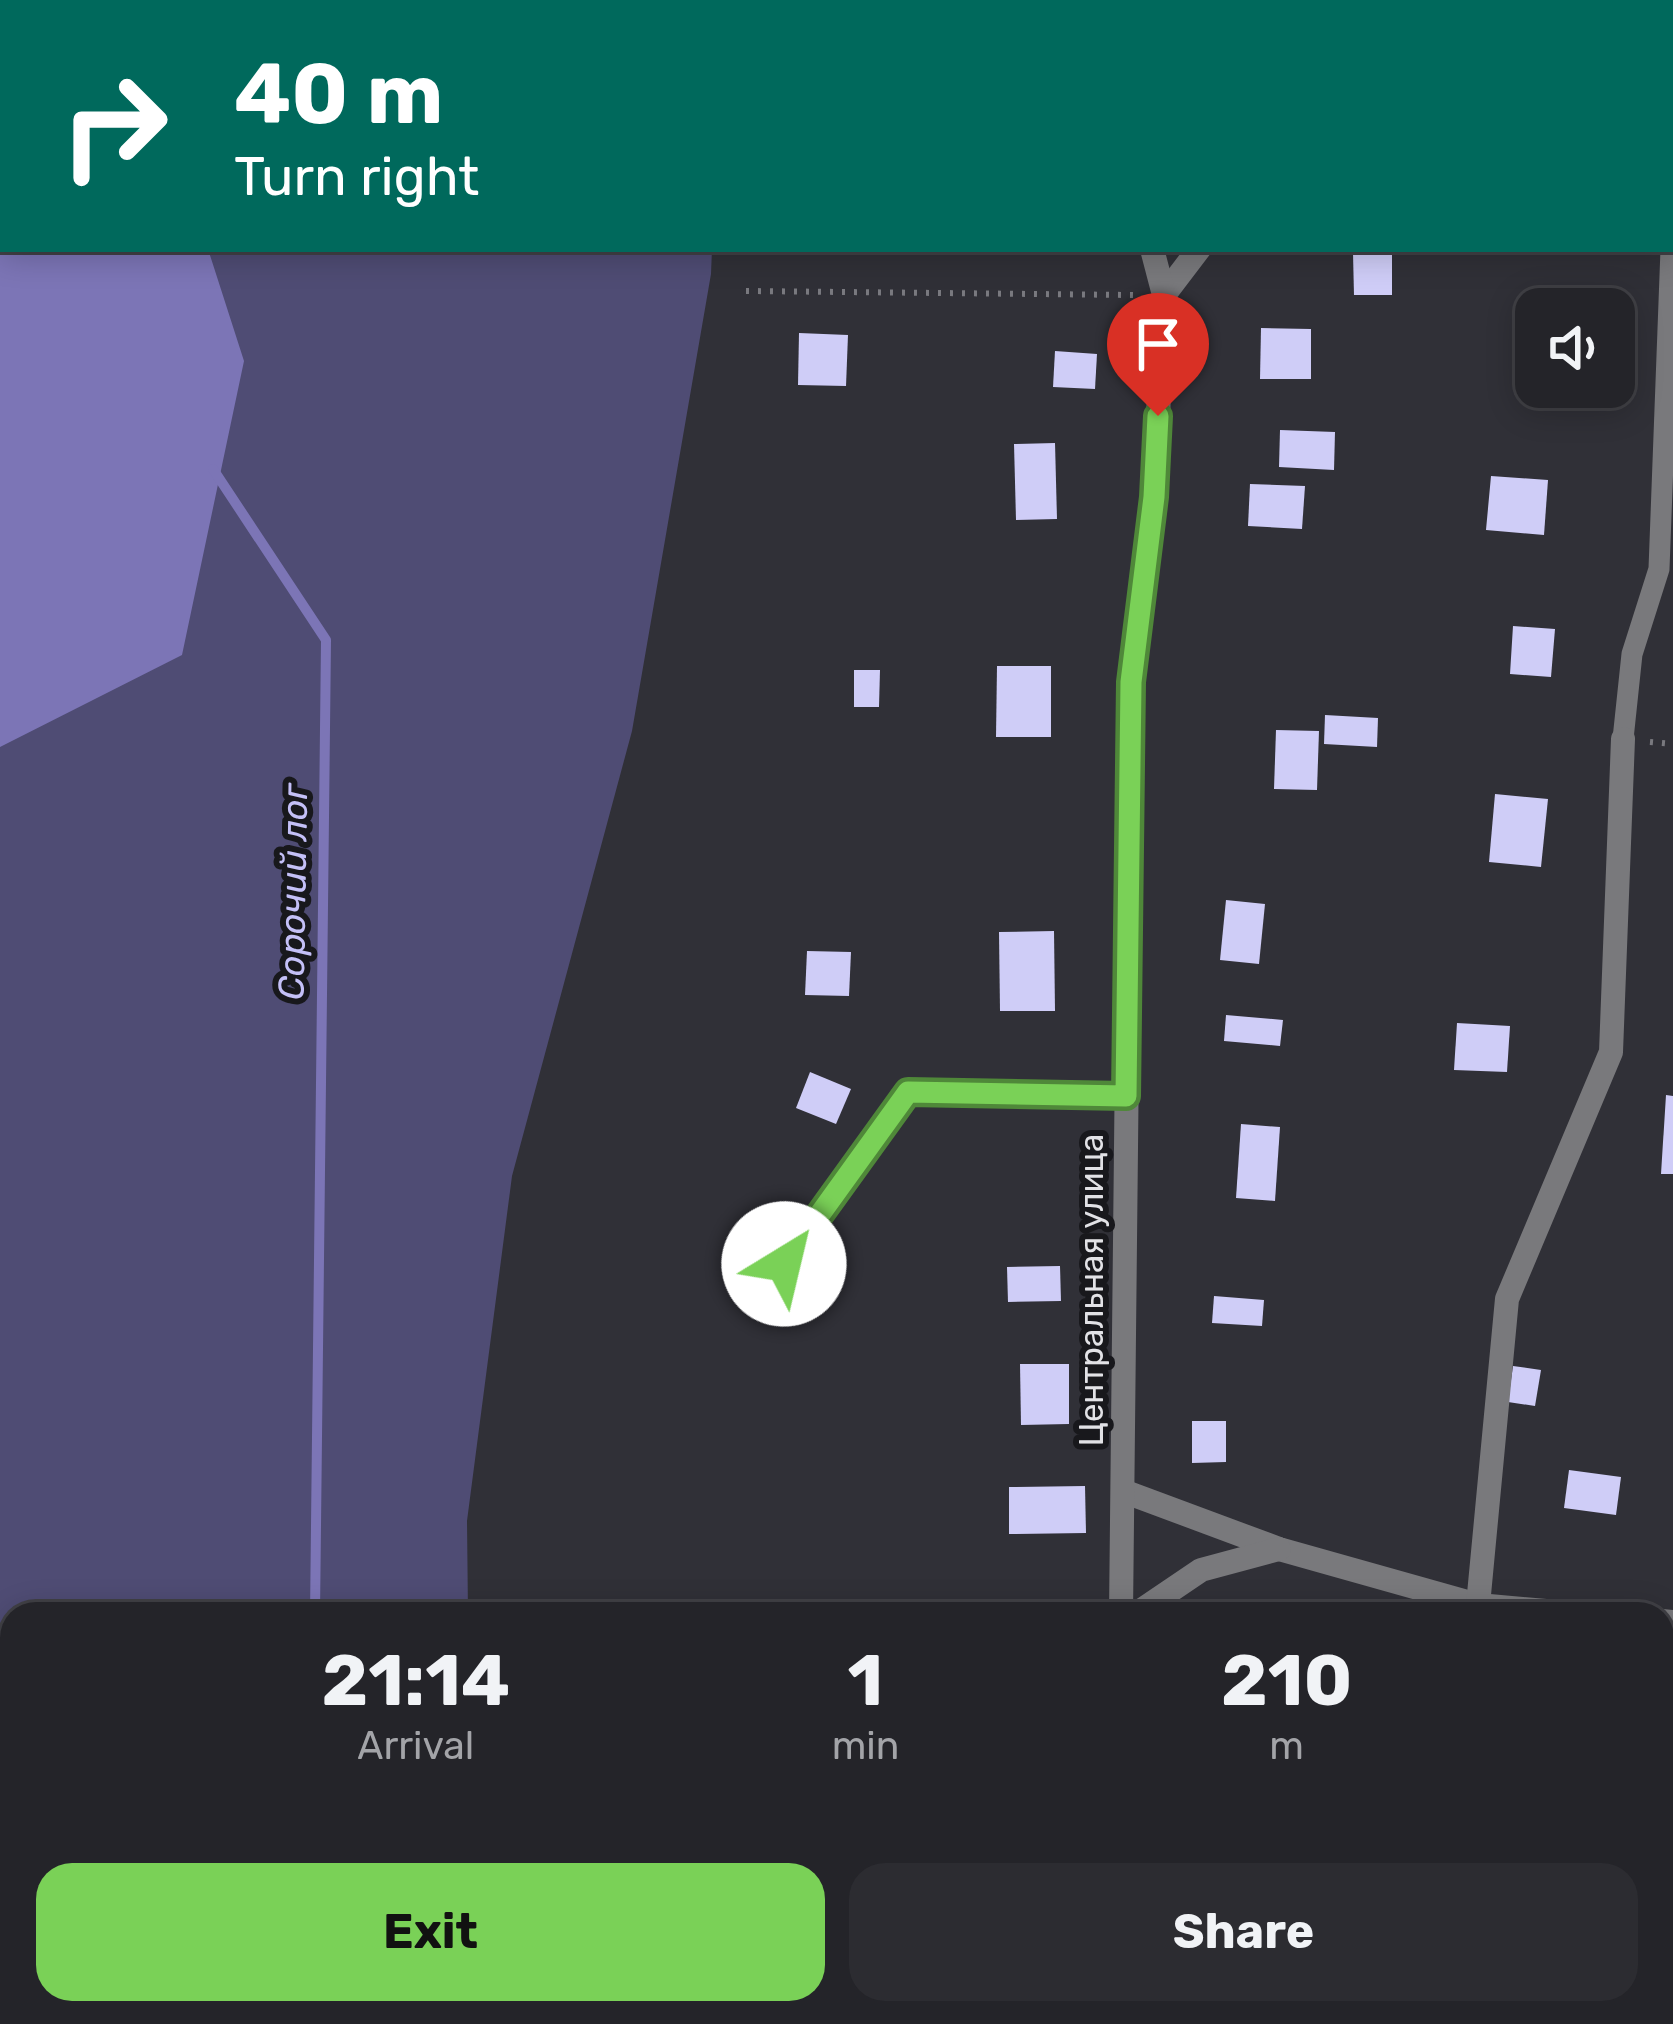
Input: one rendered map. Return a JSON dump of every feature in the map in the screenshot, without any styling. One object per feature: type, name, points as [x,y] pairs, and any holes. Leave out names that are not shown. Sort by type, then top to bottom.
[{"type":"street","name":"Центральная улица","points":[[1120,1602],[1131,682],[1154,497],[1165,296],[1153,252]]},
{"type":"street","points":[[1165,296],[1197,252]]},
{"type":"street","points":[[1478,1602],[1507,1299],[1611,1052],[1622,739]]},
{"type":"street","points":[[1123,1491],[1279,1549],[1467,1602]]},
{"type":"street","points":[[1154,1602],[1201,1570],[1279,1549]]},
{"type":"lane","points":[[1622,739],[1632,654],[1659,569],[1671,252]]},
{"type":"lane","points":[[784,1264],[908,1092],[1126,1096]]},
{"type":"path","points":[[746,291],[1165,296]]},
{"type":"shaded area","points":[[0,252],[712,252],[632,731],[512,1176],[467,1521],[468,1602],[0,1602]]},
{"type":"shaded area","points":[[0,252],[209,252],[244,361],[182,655],[0,747]]},
{"type":"building","points":[[1353,253],[1392,253],[1392,295],[1354,295]]},
{"type":"building","points":[[1261,328],[1311,329],[1311,379],[1260,379]]},
{"type":"building","points":[[799,333],[848,335],[846,386],[798,385]]},
{"type":"building","points":[[1055,351],[1097,354],[1095,389],[1053,387]]},
{"type":"building","points":[[1280,430],[1335,432],[1334,470],[1279,467]]},
{"type":"building","points":[[1055,443],[1057,519],[1016,520],[1014,444]]},
{"type":"building","points":[[1491,476],[1548,480],[1544,535],[1486,530]]},
{"type":"building","points":[[1250,484],[1305,486],[1302,529],[1248,526]]},
{"type":"building","points":[[1513,626],[1555,629],[1551,677],[1510,674]]},
{"type":"building","points":[[997,666],[1051,666],[1051,737],[996,737]]},
{"type":"building","points":[[854,670],[880,670],[879,707],[854,707]]},
{"type":"building","points":[[1325,715],[1378,718],[1377,747],[1324,744]]},
{"type":"building","points":[[1276,730],[1319,731],[1317,790],[1274,789]]},
{"type":"building","points":[[1495,794],[1548,799],[1541,867],[1489,862]]},
{"type":"building","points":[[1226,900],[1265,904],[1259,964],[1220,960]]},
{"type":"building","points":[[1054,931],[1055,1011],[1000,1011],[999,932]]},
{"type":"building","points":[[807,951],[851,952],[849,996],[805,995]]},
{"type":"building","points":[[1226,1015],[1283,1020],[1280,1046],[1224,1041]]},
{"type":"building","points":[[1457,1023],[1510,1026],[1507,1072],[1454,1070]]},
{"type":"building","points":[[810,1072],[851,1089],[836,1124],[796,1108]]},
{"type":"building","points":[[1666,1095],[1673,1096],[1673,1174],[1661,1174]]},
{"type":"building","points":[[1241,1124],[1280,1127],[1275,1201],[1236,1198]]},
{"type":"building","points":[[1060,1266],[1061,1301],[1008,1302],[1007,1267]]},
{"type":"building","points":[[1214,1296],[1264,1300],[1262,1326],[1212,1323]]},
{"type":"building","points":[[1020,1364],[1069,1364],[1069,1424],[1021,1425]]},
{"type":"building","points":[[1513,1366],[1541,1370],[1535,1406],[1508,1402]]},
{"type":"building","points":[[1192,1421],[1226,1421],[1226,1462],[1192,1463]]},
{"type":"building","points":[[1569,1470],[1621,1477],[1616,1515],[1564,1508]]},
{"type":"building","points":[[1085,1486],[1086,1533],[1009,1534],[1009,1487]]},
{"type":"waterway","name":"Сорочий лог","points":[[213,469],[326,640],[315,1602]]},
{"type":"route","points":[[784,1264],[908,1092],[1126,1096],[1131,682],[1154,497],[1158,416]]}]
